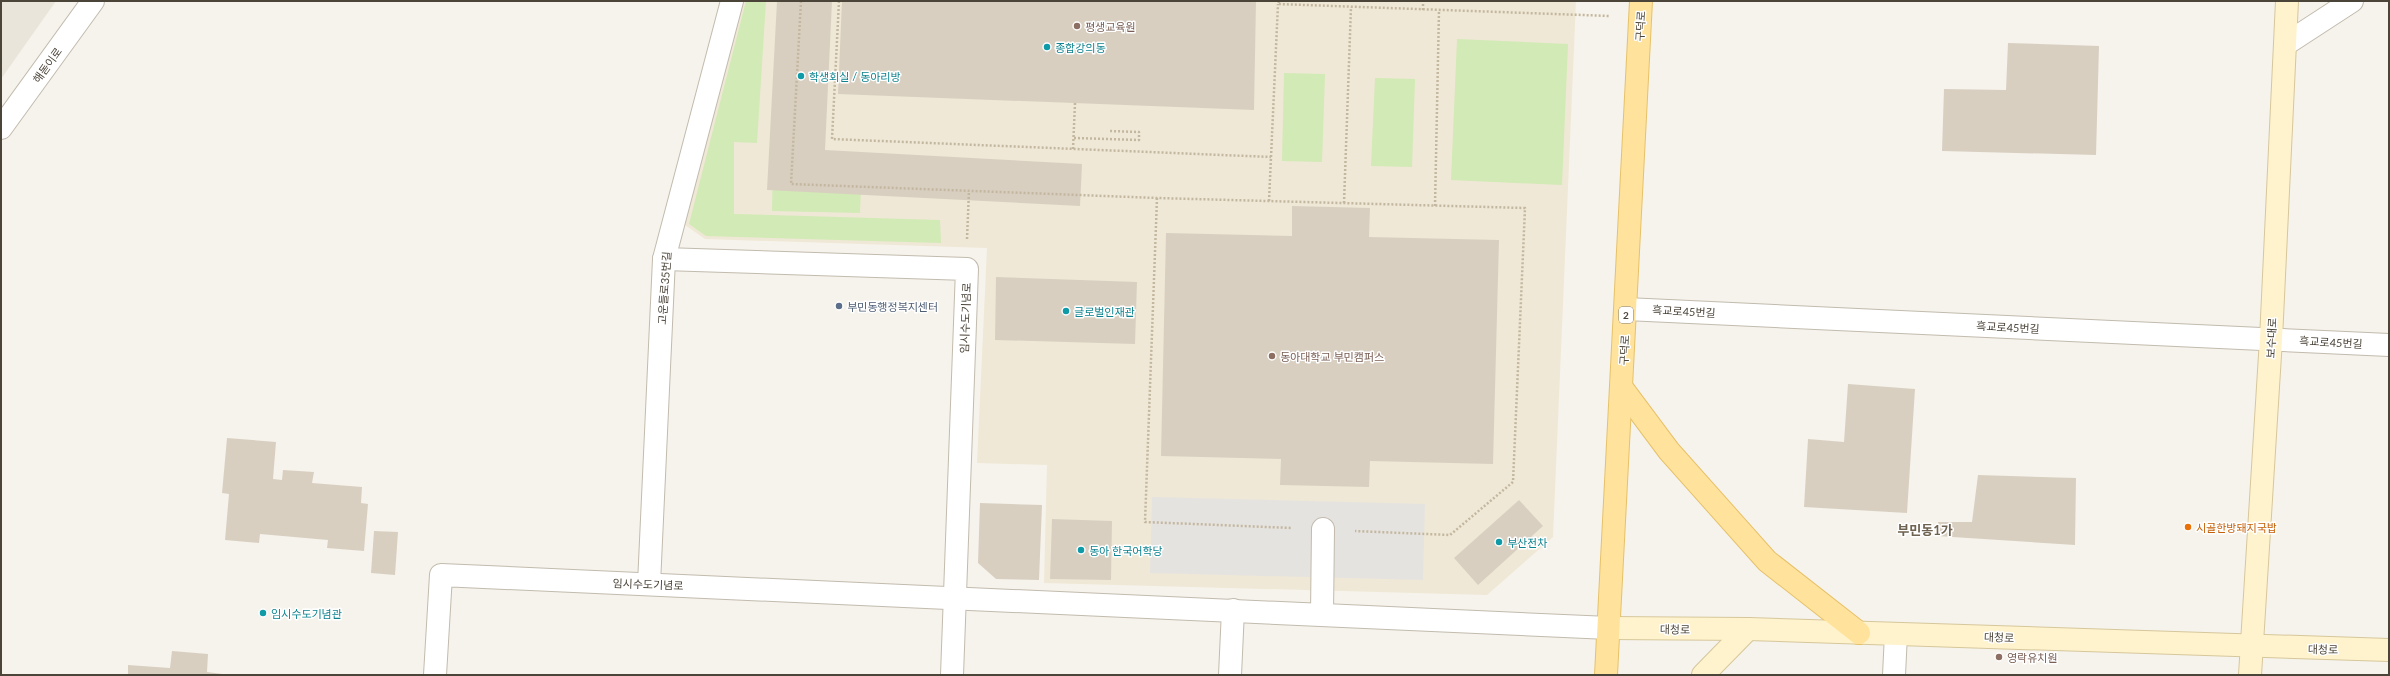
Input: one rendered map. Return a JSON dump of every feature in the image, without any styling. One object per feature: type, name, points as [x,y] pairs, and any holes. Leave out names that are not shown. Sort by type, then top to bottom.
[{"type":"main road","name":"보수대로","points":[[2250,675],[2271,339],[2287,1]]},
{"type":"main road","name":"구덕로","points":[[1606,675],[1641,9]]},
{"type":"main road","points":[[1622,388],[1669,451],[1767,561],[1859,633]]},
{"type":"main road","name":"대청로","points":[[1609,628],[1748,629],[2251,647],[2389,650]]},
{"type":"main road","points":[[1703,675],[1748,629]]},
{"type":"street","name":"해돋이로","points":[[1,128],[92,1]]},
{"type":"street","name":"고운들로35번길","points":[[649,584],[664,259],[732,1]]},
{"type":"street","points":[[2286,44],[2352,1]]},
{"type":"street","name":"임시수도기념로","points":[[664,259],[967,269],[952,675]]},
{"type":"street","name":"흑교로45번길","points":[[1626,309],[2386,343]]},
{"type":"street","points":[[1322,614],[1323,529]]},
{"type":"street","name":"임시수도기념로","points":[[435,675],[440,575],[955,598]]},
{"type":"street","points":[[955,598],[1609,628]]},
{"type":"street","points":[[1230,675],[1232,610]]},
{"type":"street","points":[[1894,675],[1896,634]]},
{"type":"path","points":[[801,1],[791,184],[1157,198],[1525,208],[1513,482],[1450,535],[1145,522],[1157,198]]},
{"type":"path","points":[[839,1],[832,138],[1271,157]]},
{"type":"path","points":[[1423,1],[1423,10]]},
{"type":"path","points":[[1269,201],[1279,3],[1423,10],[1641,9]]},
{"type":"path","points":[[1344,203],[1351,7]]},
{"type":"path","points":[[1435,206],[1439,10]]},
{"type":"path","points":[[1073,149],[1075,103]]},
{"type":"path","points":[[1074,138],[1139,140],[1139,132],[1109,131]]},
{"type":"path","points":[[967,269],[969,191]]},
{"type":"shaded area","points":[[1,1],[56,1],[1,79]]},
{"type":"shaded area","name":"동아대학교 부민캠퍼스","points":[[743,1],[1576,1],[1553,537],[1487,595],[1044,583],[1047,465],[977,463],[987,248],[705,239],[685,225]]},
{"type":"shaded area","points":[[1152,497],[1425,504],[1423,580],[1150,573]]},
{"type":"green space","points":[[746,1],[766,1],[757,143],[734,142],[734,214],[940,220],[941,243],[706,236],[689,224]]},
{"type":"green space","points":[[1457,39],[1568,44],[1562,185],[1451,180]]},
{"type":"green space","points":[[1284,73],[1325,74],[1322,162],[1282,161]]},
{"type":"green space","points":[[1375,78],[1415,79],[1412,167],[1371,166]]},
{"type":"green space","points":[[773,157],[862,159],[860,213],[772,211]]},
{"type":"building","name":"학생회실 / 동아리방","points":[[777,1],[832,1],[825,150],[1082,164],[1080,206],[767,190]]},
{"type":"building","name":"종합강의동","points":[[842,1],[1256,1],[1254,110],[838,94]]},
{"type":"building","points":[[2008,43],[2099,46],[2096,155],[1942,151],[1944,89],[2006,90]]},
{"type":"building","points":[[1292,206],[1370,208],[1369,237],[1499,240],[1493,464],[1370,461],[1369,487],[1280,485],[1281,459],[1161,456],[1166,233],[1292,236]]},
{"type":"building","name":"글로벌인재관","points":[[996,277],[1137,282],[1135,344],[995,340]]},
{"type":"building","points":[[1848,384],[1915,389],[1907,513],[1804,507],[1808,439],[1844,442]]},
{"type":"building","points":[[227,438],[276,442],[273,479],[282,480],[283,470],[314,472],[312,483],[362,487],[361,503],[368,504],[364,551],[327,548],[328,540],[260,534],[259,543],[225,540],[229,494],[222,493]]},
{"type":"building","points":[[1978,475],[2076,478],[2075,545],[1937,536],[1938,522],[1972,522]]},
{"type":"building","name":"부산전차","points":[[1519,500],[1543,526],[1478,585],[1454,558]]},
{"type":"building","points":[[980,503],[1042,505],[1039,580],[996,579],[978,563]]},
{"type":"building","name":"동아 한국어학당","points":[[1052,519],[1112,521],[1111,580],[1050,579]]},
{"type":"building","points":[[374,531],[398,532],[395,575],[371,573]]},
{"type":"building","points":[[172,651],[208,654],[207,672],[230,675],[128,675],[128,665],[170,668]]},
{"type":"place","name":"평생교육원","points":[[1077,26]]},
{"type":"place","name":"종합강의동","points":[[1047,47]]},
{"type":"place","name":"학생회실 / 동아리방","points":[[801,76]]},
{"type":"place","name":"부민동행정복지센터","points":[[839,306]]},
{"type":"place","name":"글로벌인재관","points":[[1066,311]]},
{"type":"place","name":"동아대학교 부민캠퍼스","points":[[1272,356]]},
{"type":"place","name":"시골한방돼지국밥","points":[[2188,527]]},
{"type":"place","name":"부산전차","points":[[1499,542]]},
{"type":"place","name":"동아 한국어학당","points":[[1081,550]]},
{"type":"place","name":"임시수도기념관","points":[[263,613]]},
{"type":"place","name":"영락유치원","points":[[1999,657]]},
{"type":"district","name":"부민동1가","points":[[1925,530]]}]
